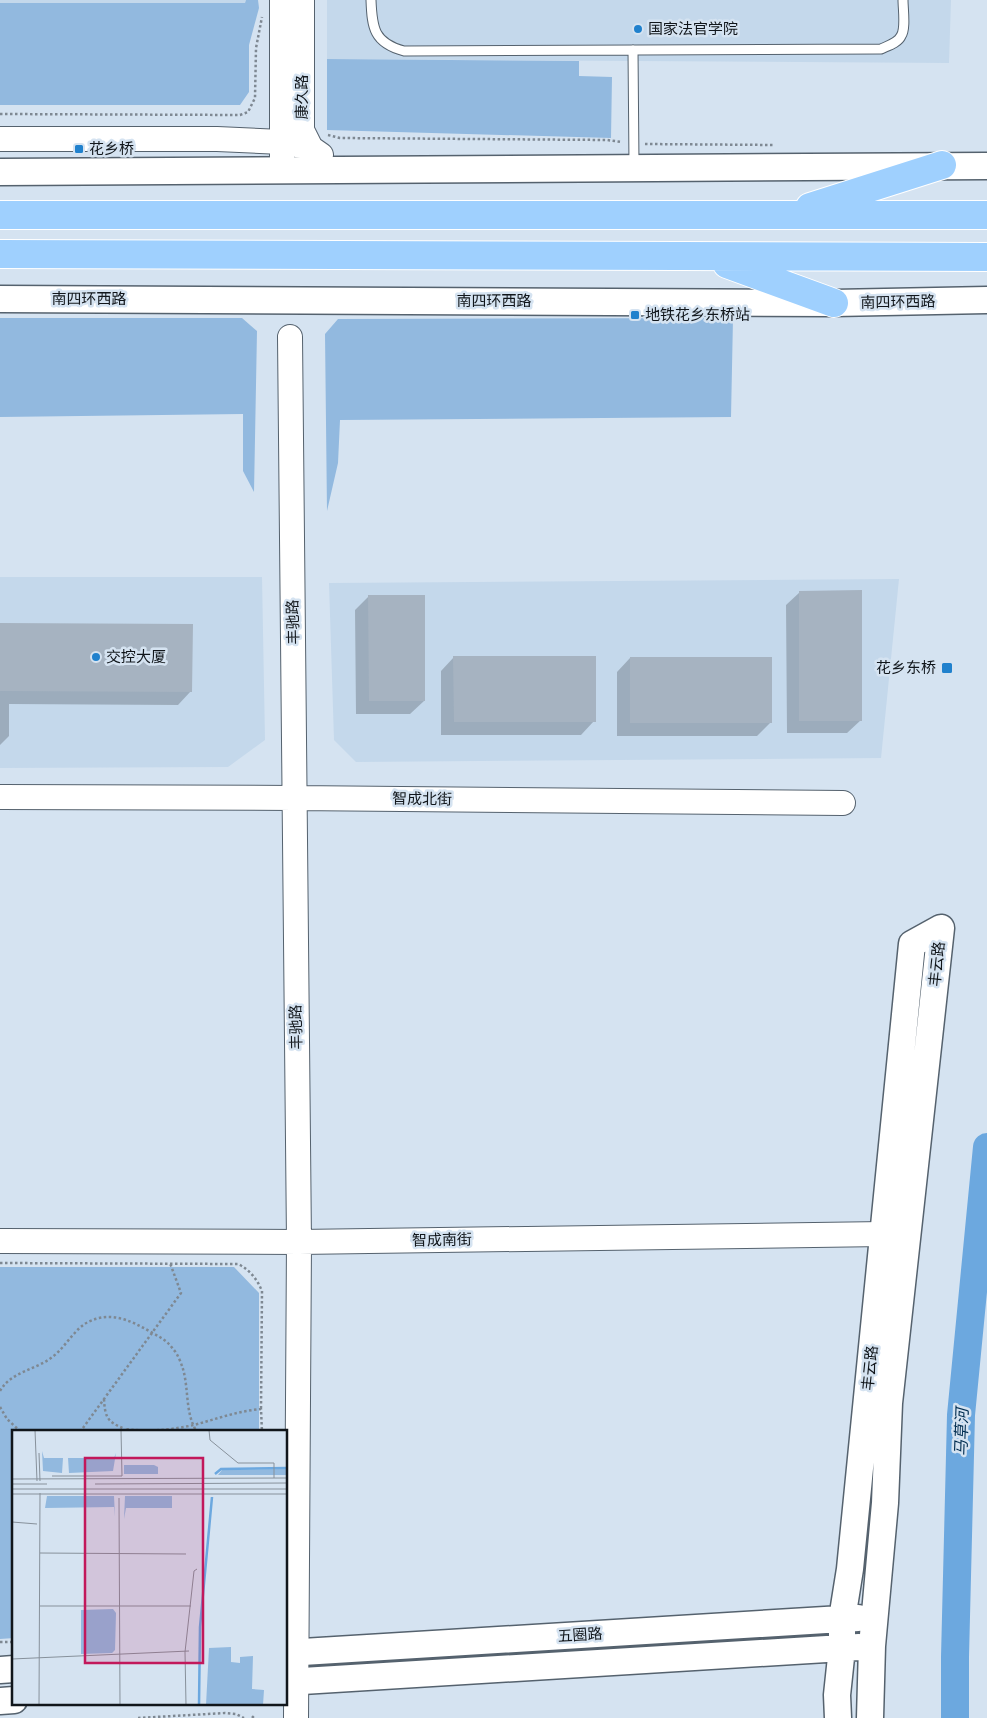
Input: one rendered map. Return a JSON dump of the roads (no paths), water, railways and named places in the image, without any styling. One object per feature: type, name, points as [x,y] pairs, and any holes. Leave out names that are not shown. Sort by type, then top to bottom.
[{"type":"highway","points":[[784,215],[942,165]]},
{"type":"highway","points":[[0,215],[987,214]]},
{"type":"highway","points":[[0,254],[987,258]]},
{"type":"highway","points":[[710,257],[834,303]]},
{"type":"main road","points":[[0,172],[349,169],[634,156],[987,166]]},
{"type":"main road","name":"南四环西路","points":[[0,299],[834,303],[987,300]]},
{"type":"main road","name":"丰云路","points":[[838,1718],[837,1695],[842,1648],[842,1619],[850,1569],[912,944],[941,928],[889,1403],[885,1503],[872,1646],[870,1718]]},
{"type":"main road","name":"五圈路","points":[[291,1653],[874,1617]]},
{"type":"main road","name":"五圈路","points":[[291,1682],[872,1646]]},
{"type":"street","name":"康久路","points":[[282,0],[282,169]]},
{"type":"street","name":"康久路","points":[[302,0],[307,139]]},
{"type":"street","points":[[0,139],[282,142],[307,139],[330,161],[349,169]]},
{"type":"street","name":"丰驰路","points":[[290,337],[299,1242],[291,1653],[291,1682],[296,1718]]},
{"type":"street","name":"智成北街","points":[[0,797],[843,803]]},
{"type":"street","name":"智成南街","points":[[0,1241],[299,1242],[884,1234]]},
{"type":"lane","points":[[372,0],[372,23],[376,32],[383,42],[392,48],[404,51],[880,49],[901,37],[903,29],[903,0]]},
{"type":"lane","points":[[633,50],[634,156]]},
{"type":"waterway","name":"马草河","points":[[955,1718],[961,1415],[987,1147]]},
{"type":"place","name":"国家法官学院","points":[[638,29]]},
{"type":"place","name":"花乡桥","points":[[79,149]]},
{"type":"place","name":"地铁花乡东桥站","points":[[635,315]]},
{"type":"place","name":"交控大厦","points":[[96,657]]},
{"type":"place","name":"花乡东桥","points":[[947,668]]}]
